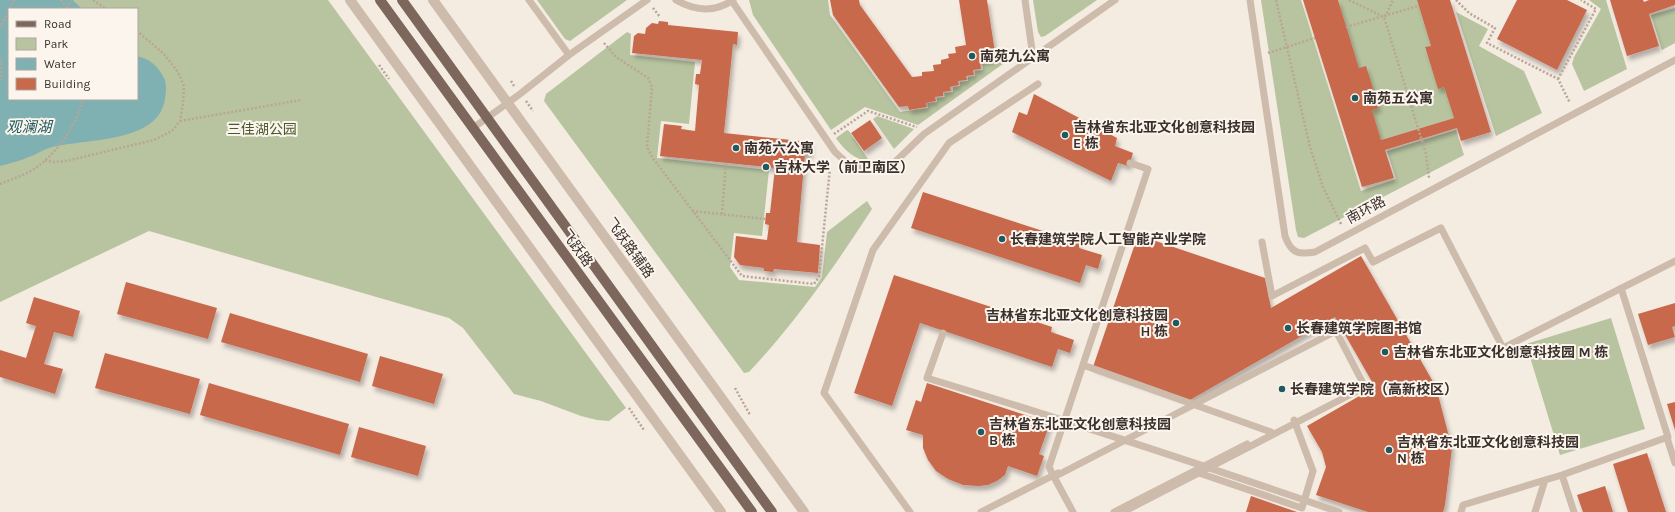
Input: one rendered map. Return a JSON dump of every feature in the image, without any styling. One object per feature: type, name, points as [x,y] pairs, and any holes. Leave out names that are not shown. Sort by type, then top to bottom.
[{"type":"main road","name":"飞跃路","points":[[380,0],[752,512]]},
{"type":"main road","name":"飞跃路","points":[[402,0],[772,512]]},
{"type":"street","points":[[350,0],[721,512]]},
{"type":"street","name":"飞跃路辅路","points":[[432,0],[804,512]]},
{"type":"lane","points":[[529,0],[569,55]]},
{"type":"lane","points":[[472,128],[569,55],[647,0]]},
{"type":"lane","points":[[676,0],[688,7],[702,10],[718,8],[732,1],[835,152],[846,162],[859,168],[885,168],[895,162],[924,134],[1115,0]]},
{"type":"lane","points":[[1025,0],[1033,57]]},
{"type":"lane","name":"南环路","points":[[1250,0],[1285,236],[1288,246],[1296,252],[1305,254],[1316,252],[1675,60]]},
{"type":"lane","points":[[910,512],[824,393],[873,250],[949,143],[1038,84]]},
{"type":"lane","points":[[1073,512],[1049,467],[1147,182],[1148,169],[1130,163]]},
{"type":"lane","points":[[1262,242],[1272,296],[1365,248],[1373,262],[1441,228],[1503,348],[1675,261]]},
{"type":"lane","points":[[1621,288],[1675,463]]},
{"type":"lane","points":[[981,512],[1335,331],[1363,385],[1114,512]]},
{"type":"lane","points":[[1054,477],[1336,331],[1365,386],[1123,512]]},
{"type":"lane","points":[[943,333],[927,378],[1065,420],[1209,467],[1339,512]]},
{"type":"lane","points":[[1083,365],[1271,432]]},
{"type":"lane","points":[[1194,471],[1302,508],[1314,471],[1294,420]]},
{"type":"lane","points":[[1461,512],[1463,506],[1562,475],[1667,438]]},
{"type":"lane","points":[[1562,475],[1574,512]]},
{"type":"lane","points":[[1535,512],[1545,480]]},
{"type":"path","points":[[61,0],[67,8],[71,0]]},
{"type":"path","points":[[93,0],[105,8]]},
{"type":"path","points":[[1276,0],[1310,147],[1323,187],[1341,224]]},
{"type":"path","points":[[1349,0],[1384,17]]},
{"type":"path","points":[[1393,0],[1384,17],[1426,154],[1429,178]]},
{"type":"path","points":[[1456,0],[1469,13],[1495,28],[1487,42],[1558,79],[1570,103]]},
{"type":"path","points":[[1558,79],[1596,8],[1581,0]]},
{"type":"path","points":[[1346,28],[1418,6]]},
{"type":"path","points":[[0,28],[8,12]]},
{"type":"path","points":[[45,160],[54,162],[66,161],[154,140],[172,131],[180,121],[184,86],[178,72],[164,54],[138,32]]},
{"type":"path","points":[[598,35],[616,57],[648,78],[652,87],[647,147],[652,157],[742,276],[814,284],[819,277],[830,168]]},
{"type":"path","points":[[1258,57],[1315,38]]},
{"type":"path","points":[[0,60],[2,72],[0,80]]},
{"type":"path","points":[[379,65],[389,79]]},
{"type":"path","points":[[0,184],[24,175],[45,160],[54,151],[73,126],[84,100]]},
{"type":"path","points":[[180,121],[301,100]]},
{"type":"path","points":[[826,139],[868,111],[919,128]]},
{"type":"path","points":[[722,214],[726,163]]},
{"type":"path","points":[[692,211],[766,218]]},
{"type":"path","points":[[629,408],[644,430]]},
{"type":"green space","name":"三佳湖公园","points":[[0,0],[328,0],[626,408],[609,421],[597,420],[581,416],[541,401],[514,394],[463,328],[449,318],[149,231],[0,302]]},
{"type":"green space","points":[[537,0],[627,0],[570,41],[565,39]]},
{"type":"green space","points":[[749,0],[828,0],[830,15],[900,112],[928,108],[927,103],[937,102],[937,98],[945,97],[944,93],[953,92],[953,87],[960,86],[960,82],[968,81],[968,77],[975,76],[975,71],[983,70],[982,62],[997,60],[997,55],[1009,55],[1007,61],[918,125],[865,107],[831,130],[753,15]]},
{"type":"green space","points":[[1033,0],[1097,0],[1045,36],[1041,37],[1038,32]]},
{"type":"green space","points":[[1261,0],[1301,0],[1361,191],[1396,179],[1387,151],[1456,130],[1464,155],[1304,238],[1298,237]]},
{"type":"green space","points":[[1338,0],[1417,0],[1431,46],[1425,48],[1438,88],[1444,87],[1454,118],[1381,140]]},
{"type":"green space","points":[[1589,0],[1606,0],[1627,69],[1584,91],[1572,64],[1574,57],[1601,9]]},
{"type":"green space","points":[[1675,8],[1675,43],[1662,50],[1651,15]]},
{"type":"green space","points":[[1456,12],[1488,29],[1479,46],[1524,71],[1542,113],[1496,136]]},
{"type":"green space","points":[[627,32],[631,34],[630,55],[695,62],[689,124],[661,121],[657,158],[769,170],[762,236],[734,233],[730,267],[739,280],[815,287],[822,277],[827,232],[867,201],[872,209],[844,251],[799,313],[749,372],[744,373],[544,101],[546,94]]},
{"type":"green space","points":[[877,116],[914,129],[894,149],[873,119]]},
{"type":"green space","points":[[847,130],[870,162],[859,159],[850,154],[836,138]]},
{"type":"green space","points":[[1611,318],[1645,429],[1560,455],[1526,344]]},
{"type":"water","name":"观澜湖","points":[[0,0],[73,0],[81,8],[8,8],[8,100],[138,100],[138,56],[146,59],[153,64],[162,74],[165,80],[166,88],[165,99],[159,114],[149,125],[134,132],[117,137],[49,148],[26,158],[0,166]]},
{"type":"building","name":"南苑九公寓","points":[[830,0],[859,0],[860,5],[912,77],[922,76],[922,72],[934,71],[933,65],[941,64],[941,60],[949,58],[948,54],[956,53],[955,47],[966,45],[959,0],[987,0],[996,59],[980,61],[981,69],[973,70],[974,75],[966,76],[967,80],[958,81],[959,85],[950,87],[951,91],[943,92],[943,96],[935,97],[936,101],[926,103],[927,107],[909,110],[908,106],[899,107],[833,15]]},
{"type":"building","name":"南苑五公寓","points":[[1303,0],[1338,0],[1359,68],[1366,66],[1379,108],[1372,110],[1381,140],[1454,118],[1444,87],[1438,89],[1425,47],[1431,46],[1417,0],[1450,0],[1491,132],[1461,141],[1457,128],[1385,150],[1394,178],[1362,187]]},
{"type":"building","points":[[1517,0],[1567,0],[1587,10],[1557,70],[1497,39]]},
{"type":"building","points":[[1610,0],[1643,0],[1644,2],[1649,0],[1675,0],[1675,5],[1649,14],[1659,46],[1627,56]]},
{"type":"building","name":"南苑六公寓","points":[[659,21],[668,22],[668,25],[738,32],[737,45],[733,44],[724,133],[811,142],[810,154],[805,154],[797,242],[820,245],[818,273],[774,269],[773,272],[764,271],[764,268],[740,265],[734,257],[736,236],[767,240],[769,225],[765,224],[766,213],[770,213],[775,168],[660,156],[664,124],[682,126],[681,129],[695,131],[699,85],[695,84],[696,74],[700,74],[702,60],[632,53],[634,36],[638,33],[645,34],[646,28],[652,23],[658,24]]},
{"type":"building","name":"吉林省东北亚文化创意科技园 E 栋","points":[[1034,94],[1117,138],[1115,146],[1133,153],[1129,166],[1118,163],[1111,181],[1012,132],[1019,112],[1027,115]]},
{"type":"building","points":[[870,120],[882,138],[864,151],[851,133]]},
{"type":"building","points":[[923,192],[1080,243],[1079,248],[1102,255],[1098,269],[1086,265],[1080,283],[911,228]]},
{"type":"building","points":[[1138,235],[1265,278],[1271,308],[1361,256],[1436,387],[1452,448],[1443,512],[1368,512],[1316,495],[1326,467],[1322,452],[1307,426],[1375,387],[1335,317],[1190,400],[1093,367]]},
{"type":"building","points":[[894,275],[1052,327],[1051,332],[1074,340],[1070,353],[1058,349],[1052,367],[920,323],[892,406],[854,393]]},
{"type":"building","points":[[126,282],[217,308],[208,339],[117,314]]},
{"type":"building","points":[[34,297],[80,311],[73,337],[54,332],[44,364],[63,369],[55,394],[0,377],[0,350],[26,358],[36,326],[26,323]]},
{"type":"building","points":[[1675,303],[1675,326],[1672,327],[1675,337],[1648,345],[1638,314]]},
{"type":"building","points":[[230,313],[368,354],[360,382],[221,342]]},
{"type":"building","points":[[105,353],[200,379],[190,414],[95,388]]},
{"type":"building","points":[[380,356],[443,374],[434,404],[372,386]]},
{"type":"building","points":[[209,383],[349,424],[340,455],[200,415]]},
{"type":"building","name":"吉林省东北亚文化创意科技园 B 栋","points":[[927,383],[1050,423],[1039,454],[1044,456],[1037,476],[1008,466],[1005,475],[997,481],[988,485],[979,486],[963,485],[948,479],[936,471],[928,460],[923,448],[923,435],[906,430],[916,400],[921,402]]},
{"type":"building","points":[[1675,402],[1675,430],[1667,404]]},
{"type":"building","points":[[359,427],[426,446],[418,476],[351,457]]},
{"type":"building","points":[[1647,453],[1666,512],[1628,512],[1613,464]]},
{"type":"building","points":[[1605,486],[1613,512],[1583,512],[1577,495]]},
{"type":"building","points":[[1251,496],[1297,512],[1246,512]]},
{"type":"place","name":"南苑九公寓","points":[[972,56]]},
{"type":"place","name":"南苑五公寓","points":[[1355,98]]},
{"type":"place","name":"吉林省东北亚文化创意科技园 E 栋","points":[[1065,135]]},
{"type":"place","name":"南苑六公寓","points":[[736,148]]},
{"type":"place","name":"吉林大学（前卫南区）","points":[[766,167]]},
{"type":"place","name":"长春建筑学院人工智能产业学院","points":[[1002,239]]},
{"type":"place","name":"吉林省东北亚文化创意科技园 H 栋","points":[[1176,323]]},
{"type":"place","name":"长春建筑学院图书馆","points":[[1288,328]]},
{"type":"place","name":"吉林省东北亚文化创意科技园 M 栋","points":[[1385,352]]},
{"type":"place","name":"长春建筑学院（高新校区）","points":[[1282,389]]},
{"type":"place","name":"吉林省东北亚文化创意科技园 B 栋","points":[[981,432]]},
{"type":"place","name":"吉林省东北亚文化创意科技园 N 栋","points":[[1389,450]]}]
